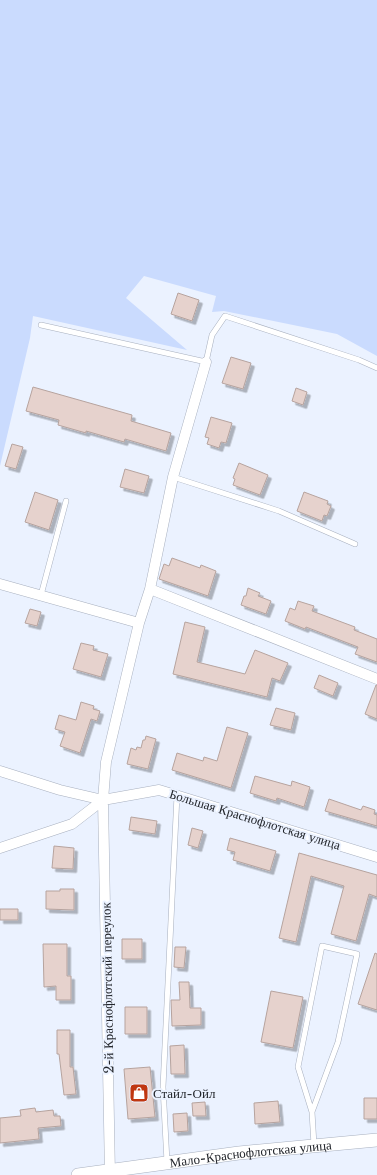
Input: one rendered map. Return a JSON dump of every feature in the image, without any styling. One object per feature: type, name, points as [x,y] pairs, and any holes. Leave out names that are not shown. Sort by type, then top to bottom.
[{"type":"street","name":"2-й Краснофлотский переулок","points":[[110,1173],[103,800],[106,762],[139,623],[150,589],[173,477],[206,362]]},
{"type":"street","points":[[0,584],[139,623]]},
{"type":"street","points":[[150,589],[377,679]]},
{"type":"street","points":[[0,771],[60,790],[103,800]]},
{"type":"street","name":"Большая Краснофлотская улица","points":[[0,848],[72,824],[103,800],[159,790],[377,856]]},
{"type":"street","name":"Мало-Краснофлотская улица","points":[[78,1175],[110,1173],[239,1153],[377,1140]]},
{"type":"lane","points":[[41,326],[206,362],[212,335],[225,316],[359,360],[377,368]]},
{"type":"lane","points":[[173,477],[279,511],[355,544]]},
{"type":"lane","points":[[42,596],[66,501]]},
{"type":"lane","points":[[167,1163],[163,1087],[177,795]]},
{"type":"lane","points":[[312,1112],[338,1042],[357,954],[322,946],[298,1067],[312,1112],[314,1146]]},
{"type":"shaded area","points":[[0,0],[377,0],[377,356],[337,334],[224,311],[212,312],[216,296],[144,276],[126,298],[187,350],[33,316],[30,338],[0,466]]},
{"type":"building","points":[[178,293],[199,300],[192,321],[171,314]]},
{"type":"building","points":[[231,357],[251,363],[243,389],[222,383]]},
{"type":"building","points":[[33,387],[132,415],[131,421],[171,433],[166,451],[125,439],[124,442],[58,425],[59,420],[26,411]]},
{"type":"building","points":[[296,388],[307,392],[303,405],[292,401]]},
{"type":"building","points":[[211,417],[232,423],[226,443],[221,442],[219,448],[207,444],[209,438],[205,437]]},
{"type":"building","points":[[12,444],[23,447],[16,469],[5,466]]},
{"type":"building","points":[[239,463],[268,475],[260,495],[233,485],[235,479],[233,478]]},
{"type":"building","points":[[125,469],[149,476],[144,493],[120,487]]},
{"type":"building","points":[[35,492],[58,500],[49,530],[25,522]]},
{"type":"building","points":[[304,492],[328,501],[327,504],[331,506],[327,516],[324,515],[322,521],[297,511]]},
{"type":"building","points":[[172,558],[200,568],[201,565],[216,571],[208,596],[159,579],[164,564],[169,566]]},
{"type":"building","points":[[248,588],[260,593],[258,596],[271,601],[266,614],[241,605]]},
{"type":"building","points":[[298,601],[314,606],[312,611],[355,627],[354,630],[377,639],[377,662],[355,654],[358,647],[306,627],[305,629],[285,621],[290,608],[295,610]]},
{"type":"building","points":[[30,609],[41,612],[37,626],[25,623]]},
{"type":"building","points":[[185,622],[205,627],[197,662],[245,674],[255,650],[288,663],[280,681],[272,678],[267,697],[173,674]]},
{"type":"building","points":[[81,643],[94,646],[93,650],[108,654],[101,677],[73,669]]},
{"type":"building","points":[[319,675],[338,683],[333,696],[314,688]]},
{"type":"building","points":[[377,685],[377,719],[365,714]]},
{"type":"building","points":[[81,702],[94,706],[93,709],[100,711],[97,721],[91,719],[80,753],[60,746],[65,732],[55,729],[59,715],[76,720]]},
{"type":"building","points":[[276,708],[295,713],[291,730],[270,725]]},
{"type":"building","points":[[227,727],[248,733],[231,788],[172,770],[177,753],[203,761],[204,757],[217,761]]},
{"type":"building","points":[[146,736],[156,739],[148,769],[127,764],[131,748],[136,750],[137,747],[141,748],[143,740],[145,740]]},
{"type":"building","points":[[255,776],[291,786],[292,781],[310,787],[304,807],[277,798],[276,801],[250,793]]},
{"type":"building","points":[[329,799],[361,810],[363,806],[375,810],[374,814],[377,815],[377,826],[325,811]]},
{"type":"building","points":[[131,817],[157,821],[155,834],[129,830]]},
{"type":"building","points":[[192,828],[203,831],[198,848],[188,845]]},
{"type":"building","points":[[230,838],[276,851],[270,871],[233,860],[235,852],[227,850]]},
{"type":"building","points":[[54,846],[74,848],[73,869],[52,868]]},
{"type":"building","points":[[299,853],[377,875],[377,897],[369,894],[356,941],[331,934],[344,886],[311,876],[296,942],[279,938]]},
{"type":"building","points":[[60,889],[74,889],[74,910],[46,909],[46,891],[60,891]]},
{"type":"building","points":[[0,909],[18,909],[18,920],[0,920]]},
{"type":"building","points":[[122,939],[142,939],[142,959],[122,959]]},
{"type":"building","points":[[43,944],[67,944],[67,976],[71,976],[71,1000],[56,1000],[56,986],[44,987]]},
{"type":"building","points":[[175,947],[186,947],[184,968],[174,967]]},
{"type":"building","points":[[375,953],[377,954],[377,1010],[358,1004]]},
{"type":"building","points":[[179,982],[189,982],[190,1008],[201,1008],[201,1025],[172,1026],[171,1000],[180,1000]]},
{"type":"building","points":[[271,991],[303,997],[293,1048],[261,1042]]},
{"type":"building","points":[[125,1007],[147,1007],[147,1034],[125,1034]]},
{"type":"building","points":[[57,1030],[70,1030],[70,1067],[73,1067],[76,1094],[64,1095],[59,1054],[57,1054]]},
{"type":"building","points":[[184,1045],[185,1074],[171,1074],[170,1046]]},
{"type":"building","name":"Стайл-Ойл","points":[[150,1067],[155,1117],[128,1119],[124,1069]]},
{"type":"building","points":[[364,1098],[377,1098],[377,1119],[364,1119]]},
{"type":"building","points":[[278,1101],[280,1122],[255,1124],[254,1103]]},
{"type":"building","points":[[205,1102],[206,1116],[193,1116],[192,1103]]},
{"type":"building","points":[[35,1108],[36,1112],[53,1110],[54,1116],[60,1116],[61,1126],[38,1128],[39,1139],[0,1143],[0,1118],[21,1116],[20,1110]]},
{"type":"building","points":[[187,1113],[188,1131],[174,1132],[173,1114]]},
{"type":"place","name":"Стайл-Ойл","points":[[139,1093]]}]
